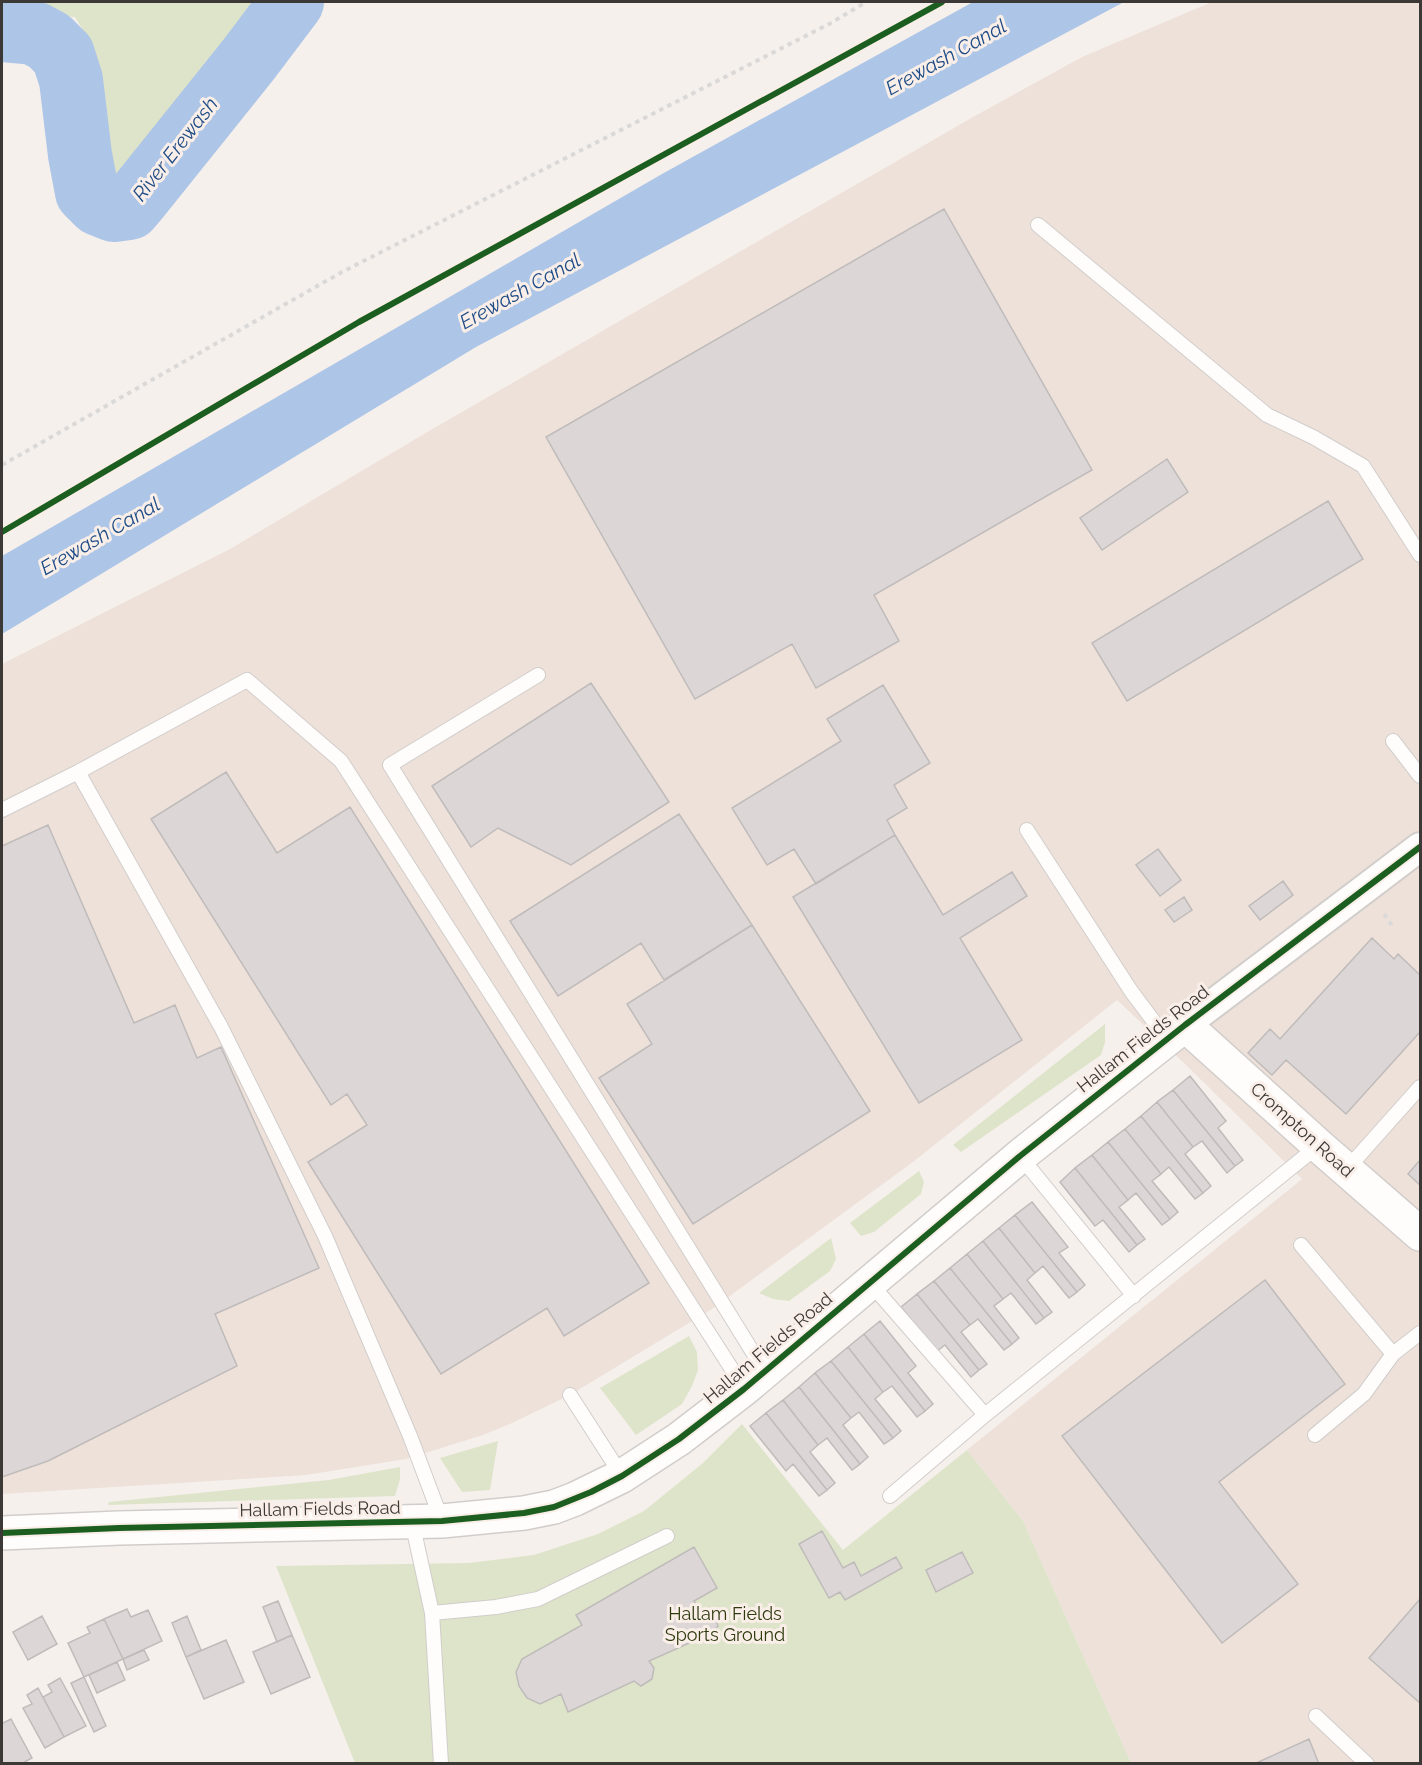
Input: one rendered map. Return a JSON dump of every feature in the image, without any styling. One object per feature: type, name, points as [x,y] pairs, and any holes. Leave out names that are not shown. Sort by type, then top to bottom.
[{"type":"street","name":"Hallam Fields Road","points":[[2,1533],[118,1528],[427,1522],[525,1513],[554,1507],[591,1492],[622,1476],[679,1439],[755,1381],[1020,1156],[1176,1032],[1420,847]]},
{"type":"street","name":"Crompton Road","points":[[1176,1032],[1318,1146],[1420,1234]]},
{"type":"lane","points":[[1038,225],[1267,415],[1313,437],[1364,466],[1420,555]]},
{"type":"lane","points":[[538,675],[390,765],[755,1381]]},
{"type":"lane","points":[[2,810],[247,681],[341,761],[755,1381]]},
{"type":"lane","points":[[1394,741],[1420,776]]},
{"type":"lane","points":[[78,772],[221,1027],[325,1236],[410,1436],[427,1522],[441,1764]]},
{"type":"lane","points":[[1027,830],[1131,991],[1176,1032]]},
{"type":"lane","points":[[1346,1170],[1420,1087]]},
{"type":"lane","points":[[890,1496],[985,1415],[1318,1146]]},
{"type":"lane","points":[[1020,1156],[1134,1296]]},
{"type":"lane","points":[[1300,1245],[1393,1354]]},
{"type":"lane","points":[[870,1282],[985,1415]]},
{"type":"lane","points":[[1315,1435],[1364,1394],[1393,1354],[1420,1333]]},
{"type":"lane","points":[[570,1395],[622,1476]]},
{"type":"lane","points":[[432,1613],[496,1607],[538,1599],[667,1536]]},
{"type":"lane","points":[[1316,1716],[1367,1764]]},
{"type":"path","points":[[2,465],[342,272],[831,23],[866,2]]},
{"type":"path","points":[[2,532],[359,322],[942,2]]},
{"type":"shaded area","points":[[1212,2],[1420,2],[1420,1763],[1131,1763],[1023,1521],[967,1450],[1302,1179],[1117,1000],[913,1162],[712,1309],[570,1395],[510,1424],[483,1435],[406,1459],[306,1475],[2,1494],[2,664],[230,549],[429,431],[973,117],[1082,57]]},
{"type":"green space","points":[[2,2],[278,2],[256,26],[143,170],[119,190],[108,191],[96,175],[89,140],[87,55],[84,32],[75,17],[31,14],[2,16]]},
{"type":"green space","points":[[1105,1024],[1105,1042],[1101,1055],[961,1152],[953,1145]]},
{"type":"green space","points":[[919,1171],[924,1182],[921,1194],[874,1232],[861,1236],[850,1223]]},
{"type":"green space","points":[[831,1238],[836,1259],[830,1271],[789,1301],[773,1299],[759,1293]]},
{"type":"green space","points":[[689,1336],[697,1352],[698,1370],[692,1386],[682,1404],[636,1435],[600,1388]]},
{"type":"green space","name":"Hallam Fields Sports Ground","points":[[742,1424],[843,1550],[967,1450],[1023,1521],[1131,1763],[355,1763],[276,1566],[469,1563],[534,1555],[598,1534],[644,1511],[703,1463]]},
{"type":"green space","points":[[498,1441],[490,1490],[462,1492],[440,1458]]},
{"type":"green space","points":[[400,1467],[400,1479],[395,1496],[108,1505],[109,1502],[329,1480]]},
{"type":"water","name":"Erewash Canal","points":[[973,2],[1124,2],[476,347],[2,634],[2,556],[662,174]]},
{"type":"building","points":[[944,209],[1092,470],[874,595],[899,641],[816,688],[792,644],[695,699],[546,437]]},
{"type":"building","points":[[1167,459],[1188,492],[1102,550],[1080,518]]},
{"type":"building","points":[[1328,501],[1363,559],[1127,701],[1092,643]]},
{"type":"building","points":[[591,683],[669,802],[571,865],[498,828],[471,847],[432,786]]},
{"type":"building","points":[[883,685],[930,763],[894,785],[907,808],[887,820],[895,835],[816,884],[794,849],[767,865],[732,808],[841,741],[827,719]]},
{"type":"building","points":[[226,772],[277,853],[350,807],[649,1283],[564,1336],[547,1308],[441,1374],[308,1162],[367,1125],[347,1094],[331,1105],[151,819]]},
{"type":"building","points":[[679,814],[752,925],[664,980],[641,943],[558,996],[510,921]]},
{"type":"building","points":[[48,825],[134,1023],[175,1005],[197,1058],[221,1047],[319,1268],[215,1314],[237,1366],[48,1461],[2,1477],[2,846]]},
{"type":"building","points":[[895,835],[943,915],[1012,872],[1027,896],[960,938],[1022,1040],[919,1103],[793,897]]},
{"type":"building","points":[[1158,849],[1181,880],[1160,896],[1136,865]]},
{"type":"building","points":[[1283,881],[1293,895],[1260,920],[1249,906]]},
{"type":"building","points":[[1184,897],[1192,910],[1174,922],[1165,910]]},
{"type":"building","points":[[752,925],[870,1111],[693,1224],[599,1078],[652,1044],[627,1004]]},
{"type":"building","points":[[1372,938],[1394,959],[1398,954],[1420,975],[1420,1032],[1346,1114],[1286,1060],[1272,1075],[1248,1053],[1270,1029],[1280,1039]]},
{"type":"building","points":[[1190,1076],[1226,1121],[1218,1128],[1243,1160],[1235,1166],[1173,1090]]},
{"type":"building","points":[[1173,1090],[1235,1166],[1227,1173],[1202,1141],[1193,1147],[1157,1102]]},
{"type":"building","points":[[1157,1102],[1193,1147],[1185,1154],[1211,1186],[1203,1193],[1141,1116]]},
{"type":"building","points":[[1141,1116],[1203,1193],[1195,1199],[1169,1167],[1161,1174],[1125,1129]]},
{"type":"building","points":[[1125,1129],[1161,1174],[1152,1181],[1178,1212],[1170,1219],[1108,1142]]},
{"type":"building","points":[[1108,1142],[1170,1219],[1162,1225],[1136,1193],[1128,1200],[1092,1155]]},
{"type":"building","points":[[1092,1155],[1128,1200],[1119,1207],[1145,1239],[1137,1245],[1075,1168]]},
{"type":"building","points":[[1420,1160],[1420,1185],[1408,1174]]},
{"type":"building","points":[[1075,1168],[1137,1245],[1129,1252],[1103,1220],[1095,1226],[1060,1182]]},
{"type":"building","points":[[1032,1202],[1068,1247],[1059,1253],[1085,1285],[1077,1292],[1015,1215]]},
{"type":"building","points":[[1015,1215],[1077,1292],[1069,1298],[1043,1266],[1035,1273],[999,1228]]},
{"type":"building","points":[[999,1228],[1035,1273],[1027,1280],[1052,1312],[1044,1318],[983,1241]]},
{"type":"building","points":[[983,1241],[1044,1318],[1036,1324],[1011,1293],[1003,1299],[967,1254]]},
{"type":"building","points":[[967,1254],[1003,1299],[994,1306],[1019,1338],[1012,1344],[950,1268]]},
{"type":"building","points":[[950,1268],[1012,1344],[1004,1350],[978,1319],[970,1325],[934,1281]]},
{"type":"building","points":[[1265,1280],[1345,1384],[1219,1482],[1298,1584],[1222,1643],[1062,1436]]},
{"type":"building","points":[[934,1281],[970,1325],[961,1332],[987,1364],[979,1370],[917,1294]]},
{"type":"building","points":[[917,1294],[979,1370],[971,1377],[945,1345],[937,1351],[901,1307]]},
{"type":"building","points":[[880,1321],[916,1366],[908,1373],[933,1404],[925,1411],[864,1334]]},
{"type":"building","points":[[864,1334],[925,1411],[917,1417],[892,1386],[883,1392],[848,1347]]},
{"type":"building","points":[[848,1347],[883,1392],[875,1399],[901,1431],[893,1438],[831,1361]]},
{"type":"building","points":[[831,1361],[893,1438],[884,1444],[859,1412],[851,1418],[815,1373]]},
{"type":"building","points":[[815,1373],[851,1418],[843,1425],[868,1457],[860,1464],[799,1387]]},
{"type":"building","points":[[799,1387],[860,1464],[852,1470],[827,1438],[818,1445],[783,1400]]},
{"type":"building","points":[[783,1400],[818,1445],[810,1452],[835,1483],[827,1490],[766,1413]]},
{"type":"building","points":[[766,1413],[827,1490],[819,1496],[793,1464],[786,1471],[750,1426]]},
{"type":"building","points":[[822,1531],[843,1568],[854,1562],[861,1576],[896,1557],[902,1568],[845,1600],[840,1592],[829,1598],[799,1544]]},
{"type":"building","points":[[694,1547],[717,1588],[694,1601],[701,1613],[715,1617],[718,1626],[712,1633],[649,1661],[654,1668],[652,1679],[641,1686],[634,1681],[568,1712],[561,1694],[540,1704],[527,1698],[519,1686],[516,1672],[522,1659],[582,1625],[576,1615]]},
{"type":"building","points":[[962,1552],[973,1573],[936,1592],[926,1570]]},
{"type":"building","points":[[1420,1599],[1420,1703],[1369,1658]]},
{"type":"building","points":[[278,1601],[292,1635],[277,1642],[263,1607]]},
{"type":"building","points":[[127,1609],[131,1617],[148,1610],[162,1641],[123,1659],[104,1619]]},
{"type":"building","points":[[42,1616],[57,1644],[28,1660],[13,1632]]},
{"type":"building","points":[[187,1616],[201,1650],[186,1657],[172,1623]]},
{"type":"building","points":[[104,1619],[123,1659],[84,1677],[68,1643],[90,1633],[87,1627]]},
{"type":"building","points":[[292,1635],[310,1677],[271,1694],[253,1652]]},
{"type":"building","points":[[226,1640],[244,1682],[204,1699],[186,1657]]},
{"type":"building","points":[[144,1650],[149,1660],[127,1670],[123,1659]]},
{"type":"building","points":[[117,1662],[125,1680],[97,1693],[89,1675]]},
{"type":"building","points":[[84,1677],[106,1726],[94,1732],[71,1683]]},
{"type":"building","points":[[60,1678],[86,1726],[64,1737],[43,1697],[52,1692],[48,1685]]},
{"type":"building","points":[[38,1688],[64,1737],[45,1748],[23,1708],[32,1704],[27,1695]]},
{"type":"building","points":[[11,1719],[32,1758],[21,1764],[2,1764],[2,1721],[3,1723]]},
{"type":"building","points":[[1309,1739],[1319,1764],[1254,1764]]},
{"type":"waterway","name":"River Erewash","points":[[2,30],[34,33],[49,41],[63,55],[71,80],[87,192],[99,204],[114,210],[129,208],[292,2]]},
{"type":"cycle path","points":[[2,532],[359,322],[942,2]]},
{"type":"cycle path","points":[[2,1533],[119,1528],[442,1521],[524,1513],[554,1507],[591,1492],[622,1476],[679,1439],[744,1389],[1020,1156],[1185,1025],[1420,847]]}]
